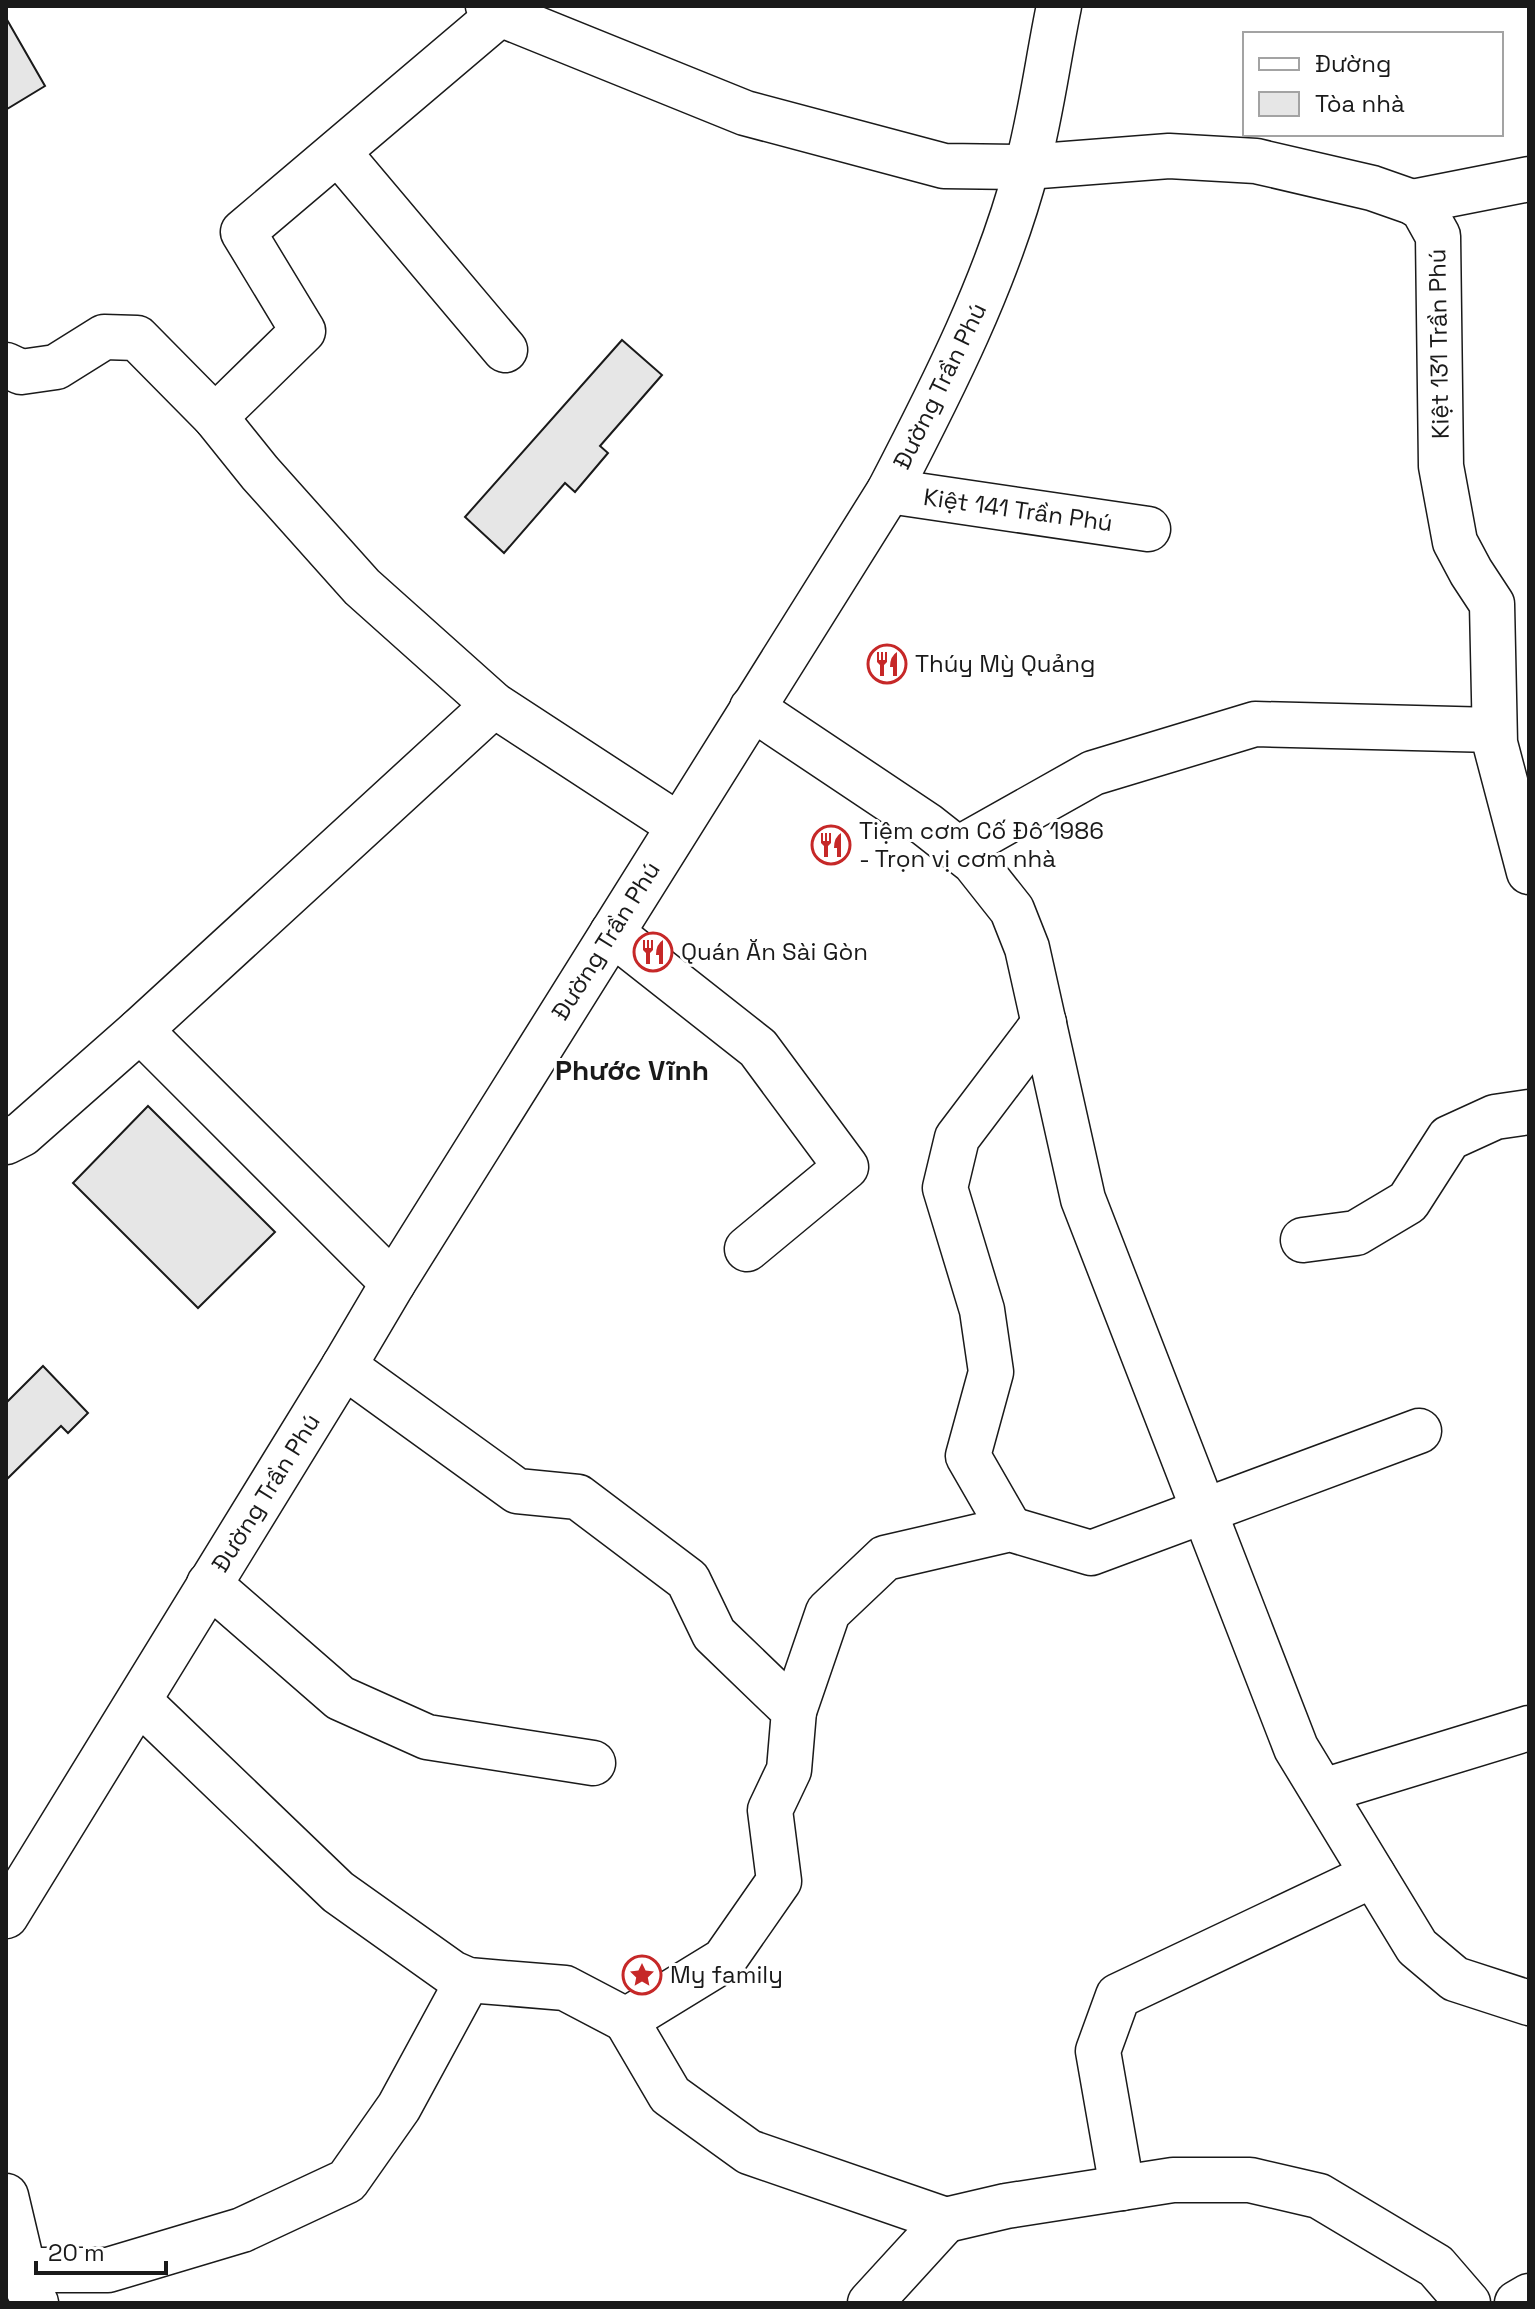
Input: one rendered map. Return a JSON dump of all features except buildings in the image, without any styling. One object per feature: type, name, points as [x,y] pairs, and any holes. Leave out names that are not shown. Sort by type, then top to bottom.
[{"type":"street","name":"Đường Trần Phú","points":[[6,1916],[393,1283],[889,491],[939,394],[990,281],[1027,167],[1059,6]]},
{"type":"street","points":[[215,417],[303,331],[243,232],[338,152],[494,10],[745,113],[944,166],[1027,167],[1169,156],[1256,161],[1372,188],[1412,202],[1529,179]]},
{"type":"street","points":[[338,152],[505,350]]},
{"type":"street","name":"Kiệt 131 Trần Phú","points":[[1412,202],[1423,209],[1438,236],[1441,466],[1455,542],[1492,604],[1495,743],[1528,867]]},
{"type":"street","points":[[6,365],[21,372],[56,367],[104,337],[137,338],[215,417],[260,473],[362,587],[494,705],[678,825]]},
{"type":"street","name":"Kiệt 141 Trần Phú","points":[[889,491],[1148,529]]},
{"type":"street","points":[[6,1142],[22,1134],[140,1030],[494,705]]},
{"type":"street","points":[[752,708],[958,849],[974,862],[1012,910],[1027,948],[1083,1199],[1296,1748],[1417,1947],[1455,1979],[1529,2003]]},
{"type":"street","points":[[958,849],[1093,773],[1255,724],[1494,730]]},
{"type":"street","points":[[612,933],[758,1048],[846,1167],[747,1249]]},
{"type":"street","points":[[1010,1529],[968,1456],[991,1372],[982,1310],[945,1188],[957,1138],[1044,1023]]},
{"type":"street","points":[[140,1030],[393,1283]]},
{"type":"street","points":[[1303,1240],[1356,1233],[1408,1202],[1449,1138],[1495,1117],[1529,1112]]},
{"type":"street","points":[[344,1366],[517,1491],[578,1497],[688,1580],[714,1634],[794,1711]]},
{"type":"street","points":[[626,2020],[724,1960],[779,1881],[770,1810],[789,1770],[794,1711],[828,1612],[885,1558],[1010,1529],[1091,1553],[1419,1431]]},
{"type":"street","points":[[209,1584],[340,1698],[427,1737],[593,1763]]},
{"type":"street","points":[[139,1701],[338,1892],[452,1973],[468,1980],[565,1988],[626,2020],[670,2095],[749,2152],[946,2220],[1006,2206],[1173,2180],[1250,2180],[1319,2196],[1436,2266],[1468,2303]]},
{"type":"street","points":[[1323,1791],[1529,1728]]},
{"type":"street","points":[[1122,2188],[1098,2051],[1118,1996],[1373,1875]]},
{"type":"street","points":[[6,2196],[27,2291],[242,2230],[347,2181],[399,2107],[468,1980]]},
{"type":"street","points":[[870,2303],[946,2220]]},
{"type":"street","points":[[1517,2303],[1529,2296]]},
{"type":"place","name":"Thúy Mỳ Quảng","points":[[887,664]]},
{"type":"place","name":"Tiệm cơm Cố Đô 1986 - Trọn vị cơm nhà","points":[[831,845]]},
{"type":"place","name":"Quán Ăn Sài Gòn","points":[[653,952]]},
{"type":"place","name":"My family","points":[[642,1975]]},
{"type":"district","name":"Phước Vĩnh","points":[[632,1070]]}]
